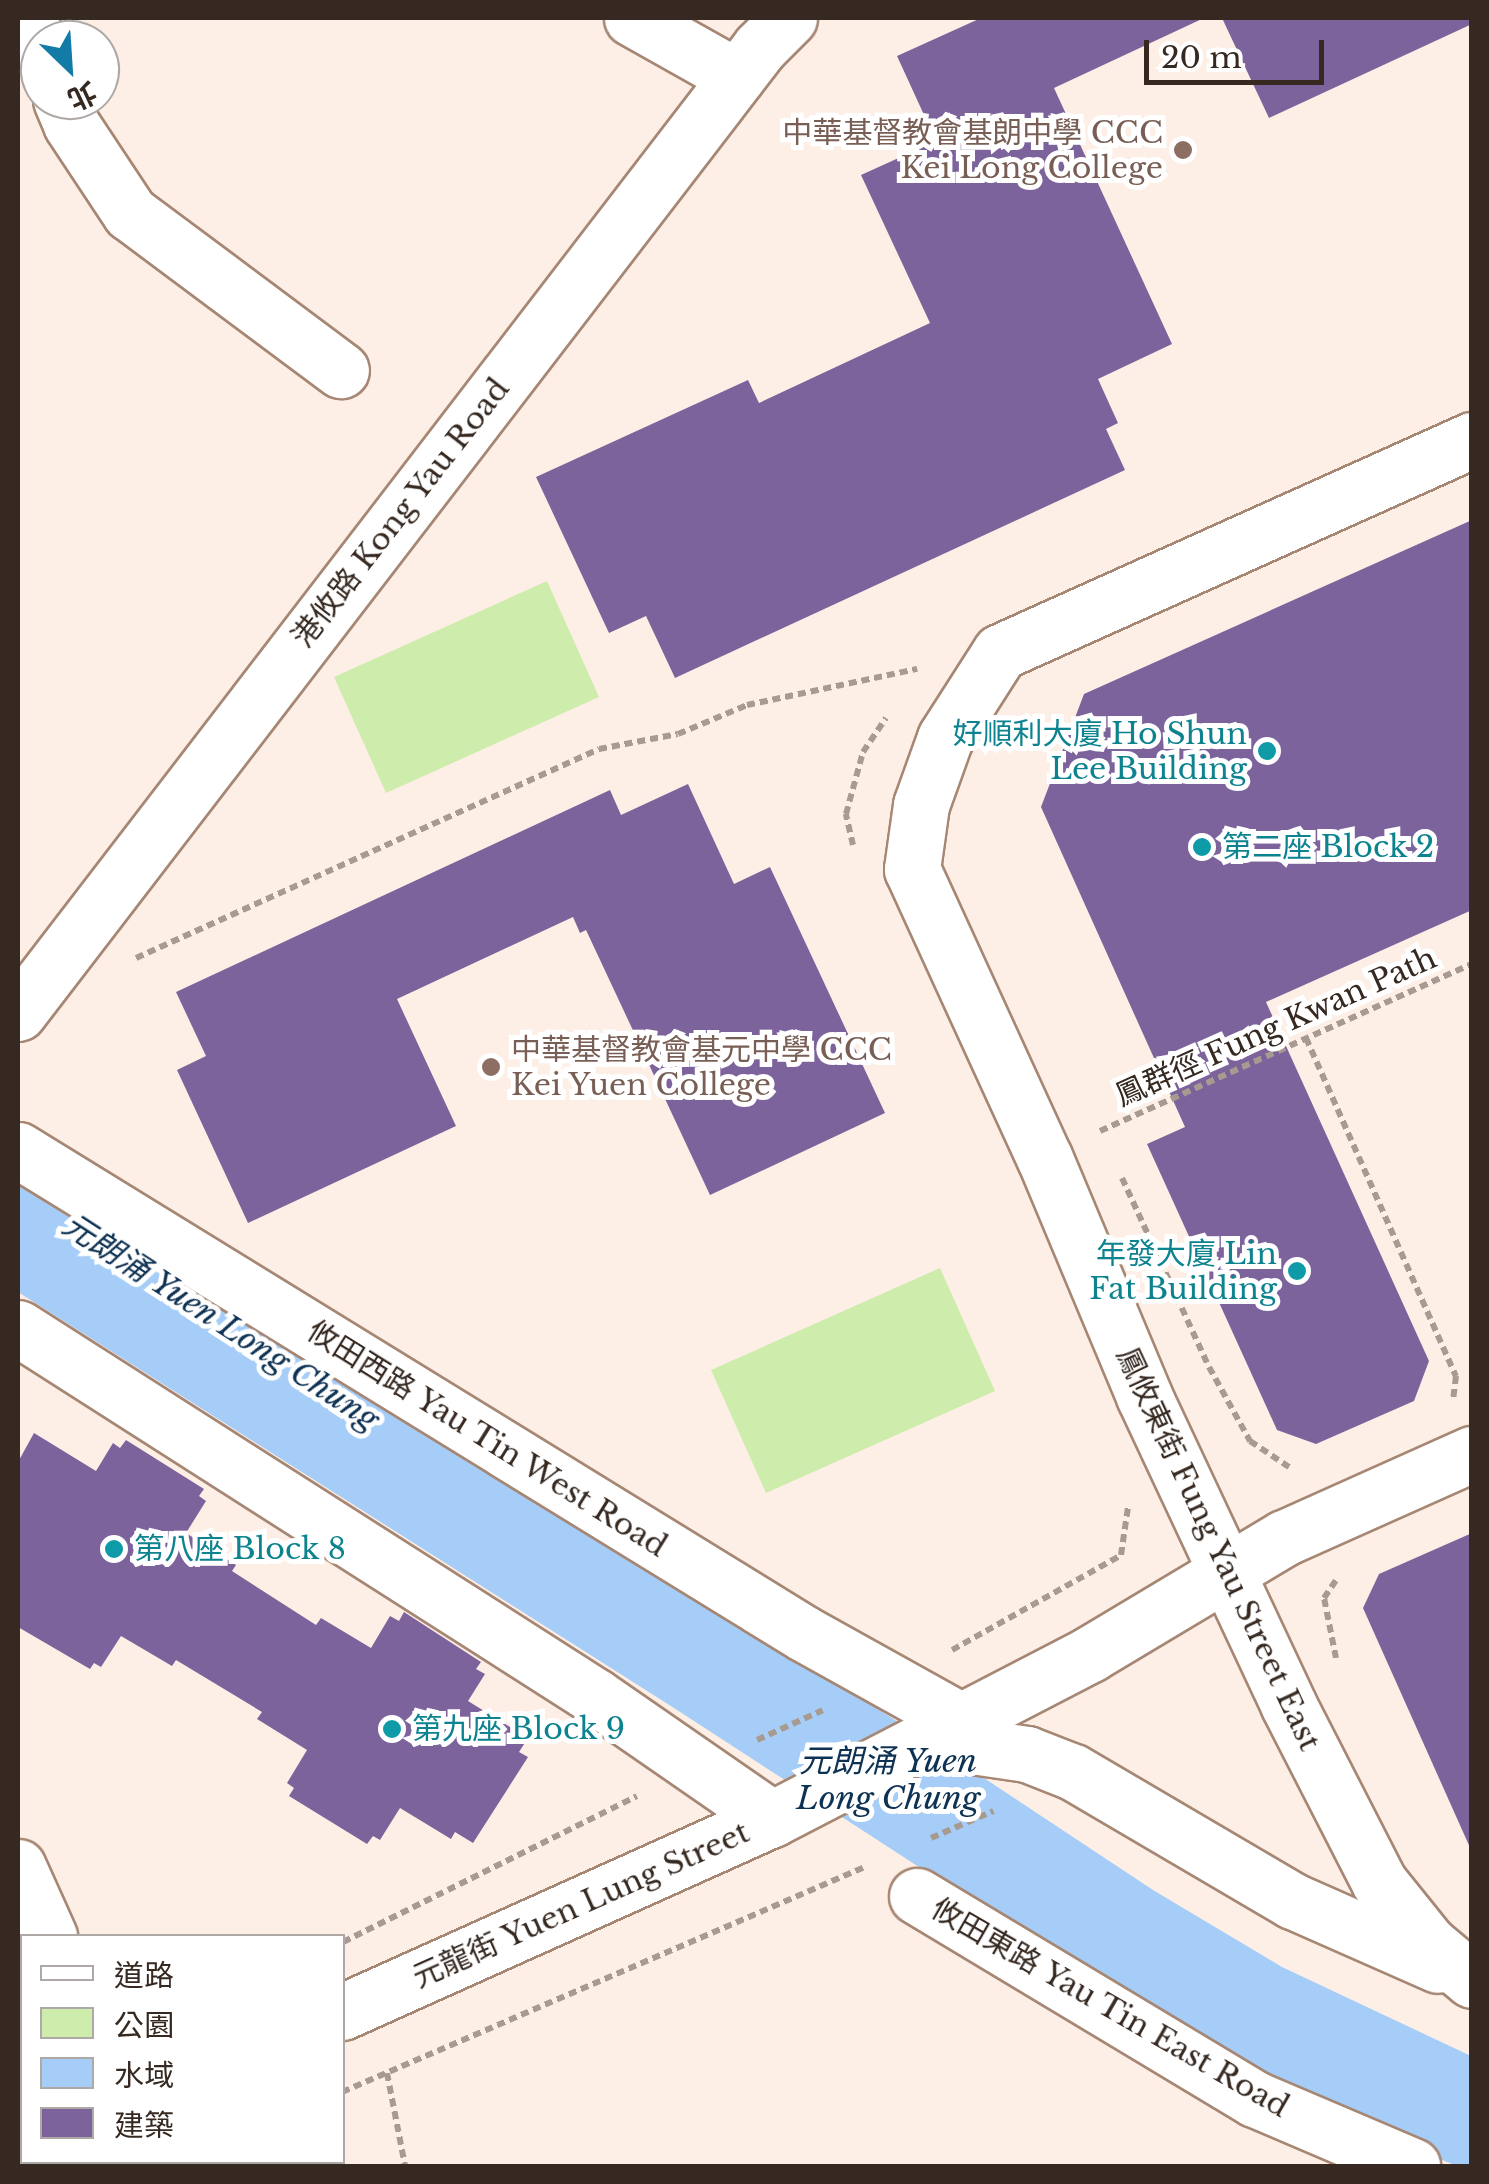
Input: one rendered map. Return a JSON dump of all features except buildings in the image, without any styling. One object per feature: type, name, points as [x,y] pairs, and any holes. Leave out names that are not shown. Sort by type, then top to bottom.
[{"type":"street","points":[[632,18],[757,40]]},
{"type":"street","name":"港攸路 Kong Yau Road","points":[[18,1012],[757,40]]},
{"type":"street","points":[[68,120],[130,213],[342,370]]},
{"type":"street","name":"鳳攸東街 Fung Yau Street East","points":[[1470,1979],[1416,1930],[1379,1882],[1226,1572],[912,869],[921,805],[945,738],[1000,652],[1472,440]]},
{"type":"street","name":"攸田西路 Yau Tin West Road","points":[[18,1150],[803,1633],[943,1730]]},
{"type":"street","points":[[18,1328],[792,1808]]},
{"type":"street","name":"元龍街 Yuen Lung Street","points":[[345,2011],[792,1808],[1090,1654],[1320,1520],[1462,1430]]},
{"type":"street","points":[[943,1730],[1073,1772],[1293,1901],[1470,1979]]},
{"type":"street","points":[[18,1866],[48,1934]]},
{"type":"street","name":"攸田東路 Yau Tin East Road","points":[[903,1868],[1255,2099],[1412,2166]]},
{"type":"path","points":[[908,686],[928,656]]},
{"type":"path","points":[[134,958],[600,748],[678,734],[747,705],[918,669]]},
{"type":"path","points":[[857,862],[846,814],[863,752],[896,702]]},
{"type":"path","name":"鳳群徑 Fung Kwan Path","points":[[1100,1132],[1472,964]]},
{"type":"path","points":[[1306,1038],[1456,1376],[1462,1430]]},
{"type":"path","points":[[1092,1114],[1108,1150]]},
{"type":"path","points":[[1116,1168],[1209,1367],[1250,1441],[1296,1472],[1308,1469]]},
{"type":"path","points":[[953,1649],[1121,1555],[1128,1511],[1123,1492]]},
{"type":"path","points":[[1343,1570],[1324,1598],[1330,1641],[1343,1677]]},
{"type":"path","points":[[345,1941],[711,1760],[829,1707]]},
{"type":"path","points":[[345,2091],[862,1868],[903,1868],[1001,1808]]},
{"type":"path","points":[[387,2073],[405,2166]]},
{"type":"green space","points":[[547,581],[599,697],[386,793],[334,677]]},
{"type":"green space","points":[[940,1268],[995,1391],[766,1493],[711,1370]]},
{"type":"water","name":"元朗涌 Yuen Long Chung","points":[[18,1164],[925,1739],[1153,1890],[1282,1967],[1471,2056],[1471,2166],[1457,2166],[1369,2130],[1096,1982],[674,1708],[18,1292]]},
{"type":"place","name":"中華基督教會基朗中學 CCC Kei Long College","points":[[1183,150]]},
{"type":"place","name":"好順利大廈 Ho Shun Lee Building","points":[[1267,751]]},
{"type":"place","name":"第二座 Block 2","points":[[1202,847]]},
{"type":"place","name":"中華基督教會基元中學 CCC Kei Yuen College","points":[[491,1067]]},
{"type":"place","name":"年發大廈 Lin Fat Building","points":[[1297,1271]]},
{"type":"place","name":"第八座 Block 8","points":[[114,1549]]},
{"type":"place","name":"第九座 Block 9","points":[[392,1729]]}]
